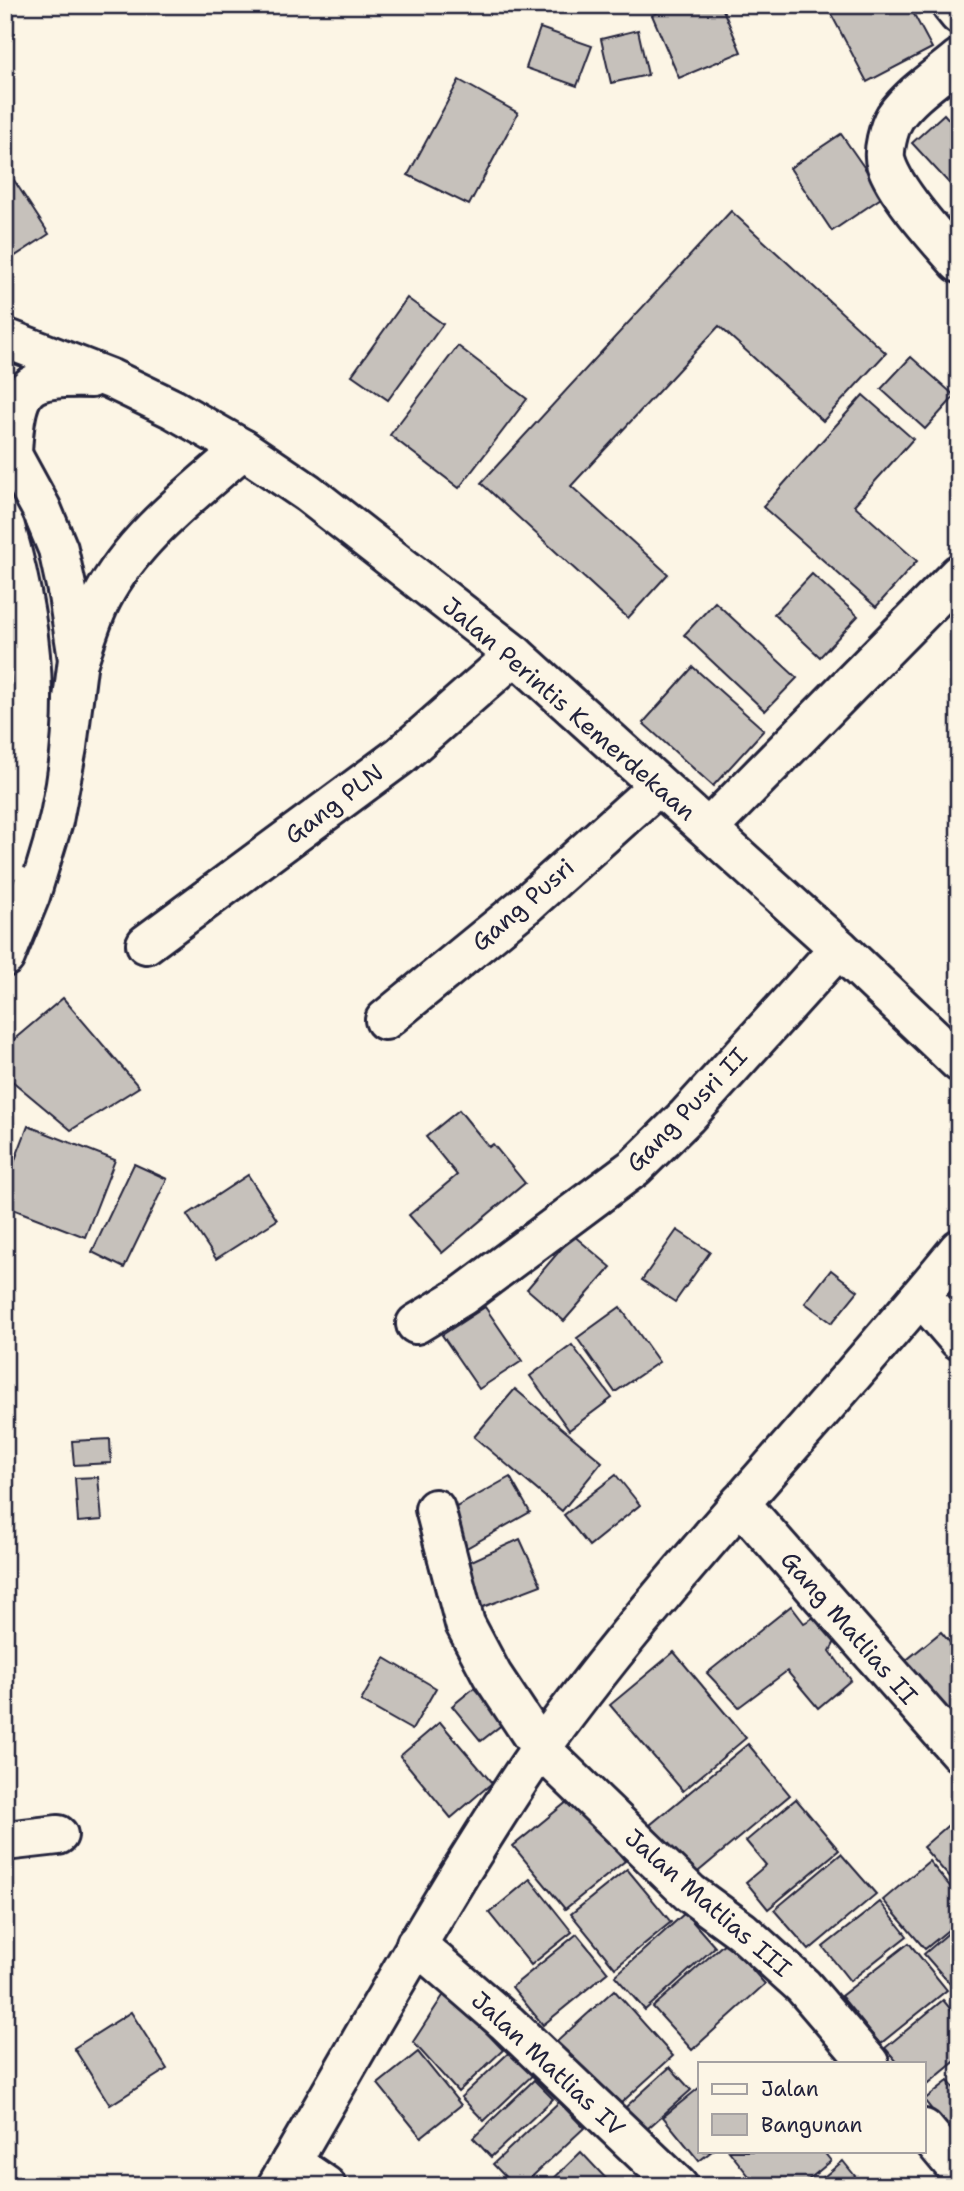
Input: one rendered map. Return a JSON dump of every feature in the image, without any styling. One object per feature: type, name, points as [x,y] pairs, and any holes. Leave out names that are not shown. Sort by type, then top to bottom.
[{"type":"street","points":[[951,5],[959,15]]},
{"type":"street","points":[[959,59],[912,98],[894,118],[885,161],[893,180],[959,263]]},
{"type":"street","name":"Jalan Perintis Kemerdekaan","points":[[5,338],[111,379],[173,409],[243,450],[308,493],[515,655],[839,948],[959,1062]]},
{"type":"street","name":"Jalan Perintis Kemerdekaan","points":[[7,456],[17,405],[31,386],[51,378],[111,379]]},
{"type":"street","points":[[5,957],[42,862],[60,792],[78,659],[102,599],[117,573],[158,527],[243,450]]},
{"type":"street","points":[[7,456],[41,508],[58,549],[78,659]]},
{"type":"street","points":[[5,527],[23,597],[33,667],[33,718],[26,782],[5,862]]},
{"type":"street","points":[[708,830],[952,593]]},
{"type":"street","name":"Gang PLN","points":[[146,944],[400,756],[515,655]]},
{"type":"street","points":[[5,712],[71,720]]},
{"type":"street","name":"Gang Pusri","points":[[385,1020],[528,902],[657,786]]},
{"type":"street","name":"Gang Pusri II","points":[[416,1324],[462,1296],[635,1167],[687,1116],[839,948]]},
{"type":"street","points":[[326,2186],[284,2174],[416,1944],[506,1799],[641,1619],[959,1248]]},
{"type":"street","points":[[920,1296],[959,1340]]},
{"type":"street","name":"Gang Matlias II","points":[[740,1503],[959,1752]]},
{"type":"street","name":"Jalan Matlias III","points":[[435,1509],[465,1624],[492,1675],[541,1749],[690,1893],[742,1931],[803,1986],[868,2062]]},
{"type":"street","points":[[5,1841],[58,1835]]},
{"type":"street","name":"Jalan Matlias IV","points":[[416,1944],[507,2023],[678,2186]]},
{"type":"street","points":[[926,2131],[959,2171]]},
{"type":"building","points":[[675,5],[721,5],[741,52],[679,78],[652,15]]},
{"type":"building","points":[[843,5],[909,5],[932,48],[867,82],[830,12]]},
{"type":"building","points":[[540,28],[592,46],[577,86],[526,68]]},
{"type":"building","points":[[638,30],[648,75],[611,83],[601,39]]},
{"type":"building","points":[[459,80],[518,113],[469,205],[408,175]]},
{"type":"building","points":[[944,114],[959,131],[959,194],[912,143]]},
{"type":"building","points":[[841,134],[884,196],[832,231],[790,168]]},
{"type":"building","points":[[10,174],[49,234],[9,260],[5,254],[5,178]]},
{"type":"building","points":[[731,211],[886,353],[823,421],[719,326],[571,486],[668,574],[628,618],[481,483]]},
{"type":"building","points":[[407,298],[443,324],[388,400],[352,375]]},
{"type":"building","points":[[458,346],[527,399],[459,488],[390,435]]},
{"type":"building","points":[[911,357],[955,396],[925,429],[881,389]]},
{"type":"building","points":[[863,395],[913,439],[854,505],[917,561],[876,607],[763,507]]},
{"type":"building","points":[[812,574],[858,616],[820,657],[774,614]]},
{"type":"building","points":[[715,602],[797,678],[765,711],[684,635]]},
{"type":"building","points":[[693,667],[764,730],[713,786],[643,723]]},
{"type":"building","points":[[63,998],[139,1087],[71,1130],[5,1075],[5,1047]]},
{"type":"building","points":[[459,1110],[489,1147],[493,1144],[525,1183],[442,1253],[409,1215],[457,1175],[426,1137]]},
{"type":"building","points":[[28,1126],[115,1160],[85,1237],[5,1206],[5,1186]]},
{"type":"building","points":[[134,1164],[167,1179],[124,1268],[92,1252]]},
{"type":"building","points":[[248,1175],[277,1220],[216,1259],[187,1215]]},
{"type":"building","points":[[677,1230],[710,1252],[675,1302],[642,1280]]},
{"type":"building","points":[[573,1235],[611,1267],[564,1321],[527,1289]]},
{"type":"building","points":[[831,1270],[858,1291],[832,1323],[805,1303]]},
{"type":"building","points":[[485,1307],[522,1361],[479,1389],[442,1335]]},
{"type":"building","points":[[620,1307],[659,1362],[615,1392],[577,1338]]},
{"type":"building","points":[[572,1345],[612,1398],[569,1430],[530,1376]]},
{"type":"building","points":[[515,1389],[602,1462],[562,1511],[474,1437]]},
{"type":"building","points":[[110,1439],[111,1463],[74,1465],[72,1441]]},
{"type":"building","points":[[616,1475],[640,1505],[589,1546],[564,1515]]},
{"type":"building","points":[[98,1477],[102,1520],[78,1522],[75,1478]]},
{"type":"building","points":[[510,1477],[530,1512],[461,1551],[444,1514]]},
{"type":"building","points":[[520,1539],[541,1585],[475,1610],[456,1568]]},
{"type":"building","points":[[791,1606],[804,1623],[823,1612],[839,1634],[830,1651],[851,1680],[818,1708],[787,1671],[739,1707],[707,1673]]},
{"type":"building","points":[[941,1632],[959,1653],[959,1716],[947,1726],[898,1667]]},
{"type":"building","points":[[674,1652],[746,1738],[683,1791],[610,1705]]},
{"type":"building","points":[[385,1658],[436,1688],[412,1730],[361,1701]]},
{"type":"building","points":[[474,1688],[504,1723],[481,1741],[452,1706]]},
{"type":"building","points":[[440,1722],[492,1783],[451,1818],[400,1756]]},
{"type":"building","points":[[748,1744],[790,1795],[693,1876],[650,1825]]},
{"type":"building","points":[[573,1797],[625,1861],[565,1909],[513,1846]]},
{"type":"building","points":[[796,1799],[839,1850],[768,1909],[746,1882],[766,1865],[746,1841]]},
{"type":"building","points":[[953,1821],[959,1828],[959,1888],[923,1847]]},
{"type":"building","points":[[841,1854],[876,1894],[809,1950],[774,1910]]},
{"type":"building","points":[[929,1861],[959,1897],[959,1921],[925,1949],[883,1900]]},
{"type":"building","points":[[627,1869],[671,1922],[615,1968],[571,1914]]},
{"type":"building","points":[[530,1879],[572,1932],[531,1965],[489,1913]]},
{"type":"building","points":[[880,1902],[907,1936],[850,1981],[823,1947]]},
{"type":"building","points":[[685,1913],[715,1947],[645,2010],[615,1976]]},
{"type":"building","points":[[959,1924],[959,1994],[924,1954]]},
{"type":"building","points":[[577,1934],[608,1972],[543,2025],[512,1987]]},
{"type":"building","points":[[727,1941],[765,1984],[692,2050],[653,2007]]},
{"type":"building","points":[[909,1943],[947,1990],[880,2044],[841,1996]]},
{"type":"building","points":[[614,1990],[673,2056],[610,2113],[551,2047]]},
{"type":"building","points":[[446,1991],[503,2050],[458,2092],[413,2042]]},
{"type":"building","points":[[943,2000],[959,2019],[959,2058],[926,2085],[926,2062],[897,2062],[885,2048]]},
{"type":"building","points":[[131,2012],[167,2069],[110,2105],[74,2048]]},
{"type":"building","points":[[515,2047],[537,2071],[484,2121],[461,2097]]},
{"type":"building","points":[[418,2052],[461,2105],[421,2137],[378,2084]]},
{"type":"building","points":[[670,2067],[691,2090],[638,2137],[618,2114]]},
{"type":"building","points":[[534,2080],[553,2099],[491,2157],[473,2138]]},
{"type":"building","points":[[948,2081],[959,2094],[958,2142],[926,2102],[926,2098]]},
{"type":"building","points":[[698,2089],[698,2152],[711,2152],[699,2161],[663,2117]]},
{"type":"building","points":[[559,2102],[584,2128],[522,2186],[514,2186],[493,2164]]},
{"type":"building","points":[[581,2152],[613,2186],[546,2186]]},
{"type":"building","points":[[730,2152],[824,2152],[831,2161],[801,2186],[757,2186]]},
{"type":"building","points":[[843,2161],[863,2186],[813,2186]]}]
